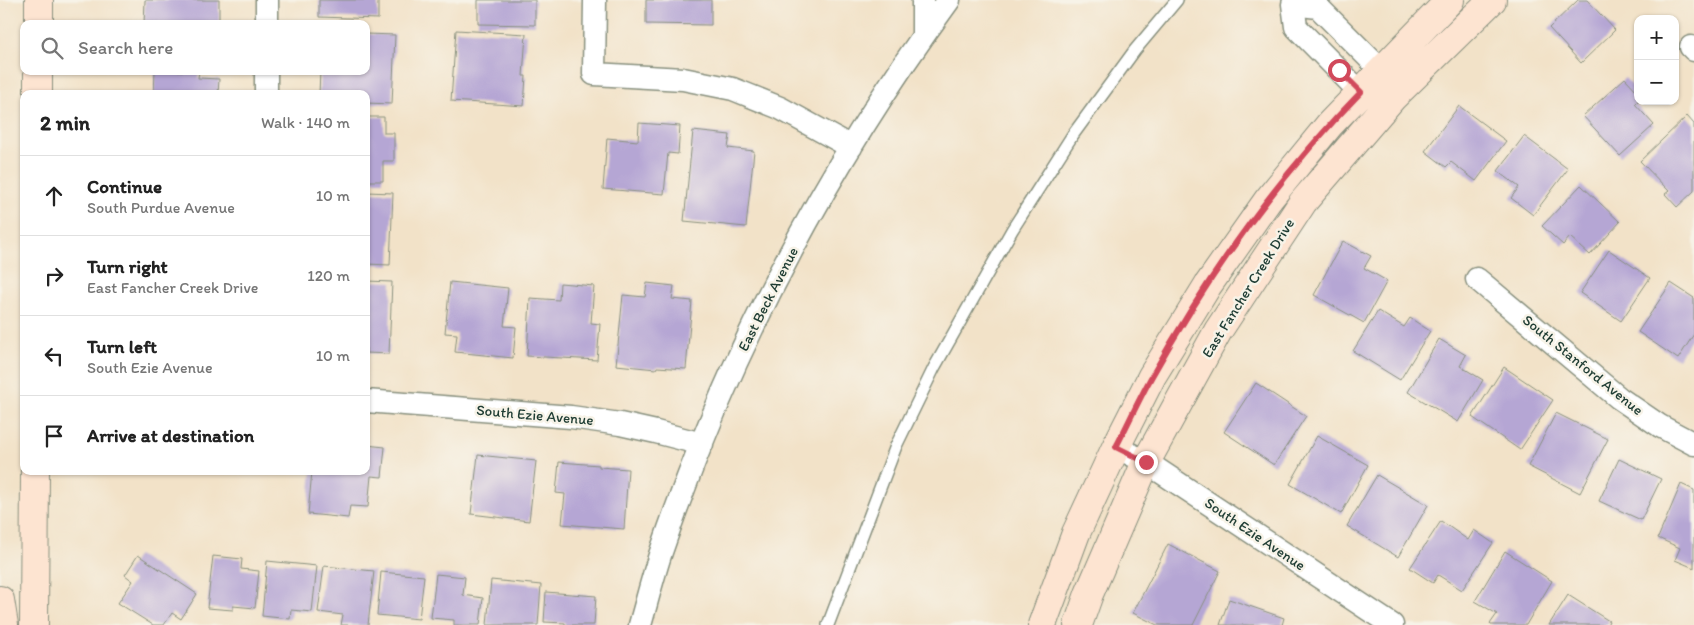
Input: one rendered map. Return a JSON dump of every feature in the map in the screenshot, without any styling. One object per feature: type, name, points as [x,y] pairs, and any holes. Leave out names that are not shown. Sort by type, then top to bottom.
[{"type":"street","points":[[39,0],[39,20]]},
{"type":"street","points":[[267,0],[267,20]]},
{"type":"street","points":[[595,0],[594,74],[683,79],[733,89],[780,108],[851,147]]},
{"type":"street","points":[[923,0],[923,36]]},
{"type":"street","name":"East Beck Avenue","points":[[640,625],[661,553],[702,444],[749,335],[788,258],[851,147],[923,36],[949,0]]},
{"type":"street","name":"East Fancher Creek Drive","points":[[1042,625],[1076,534],[1116,447],[1152,376],[1208,285],[1268,200],[1330,124],[1450,0]]},
{"type":"street","name":"East Fancher Creek Drive","points":[[1078,625],[1089,594],[1146,462],[1218,331],[1303,202],[1393,97],[1492,0]]},
{"type":"street","points":[[1361,92],[1296,27],[1291,2],[1318,7],[1382,71]]},
{"type":"street","points":[[38,75],[38,90]]},
{"type":"street","points":[[266,75],[266,90]]},
{"type":"street","name":"South Stanford Avenue","points":[[1477,279],[1618,398],[1660,426],[1694,444]]},
{"type":"street","name":"South Ezie Avenue","points":[[370,401],[571,417],[629,426],[702,444]]},
{"type":"street","name":"South Ezie Avenue","points":[[1116,447],[1146,462],[1392,625]]},
{"type":"street","points":[[34,625],[35,475]]},
{"type":"street","points":[[0,600],[4,625]]},
{"type":"lane","points":[[828,625],[896,446],[934,368],[1012,230],[1072,136],[1136,50],[1177,0]]},
{"type":"building","points":[[145,0],[219,0],[219,20],[144,20]]},
{"type":"building","points":[[319,0],[378,0],[378,19],[319,17]]},
{"type":"building","points":[[478,0],[535,0],[535,25],[478,24]]},
{"type":"building","points":[[646,0],[711,0],[711,25],[646,24]]},
{"type":"building","points":[[1578,0],[1587,0],[1615,30],[1581,63],[1549,28]]},
{"type":"building","points":[[456,30],[526,34],[523,76],[526,76],[524,106],[451,101]]},
{"type":"building","points":[[370,34],[395,35],[392,104],[370,103],[370,90],[319,90],[320,75],[370,75]]},
{"type":"building","points":[[155,75],[198,75],[198,78],[219,79],[218,90],[154,90]]},
{"type":"building","points":[[1625,78],[1634,88],[1634,105],[1654,125],[1620,156],[1583,116]]},
{"type":"building","points":[[1459,106],[1506,141],[1476,181],[1451,162],[1446,167],[1425,151]]},
{"type":"building","points":[[1687,116],[1694,124],[1694,191],[1677,207],[1665,194],[1669,191],[1640,161]]},
{"type":"building","points":[[370,117],[384,117],[384,133],[394,133],[394,161],[383,161],[383,181],[370,181]]},
{"type":"building","points":[[639,123],[680,126],[678,154],[668,153],[664,194],[603,189],[607,138],[638,141]]},
{"type":"building","points":[[693,131],[730,135],[728,148],[754,151],[746,227],[684,221]]},
{"type":"building","points":[[1524,136],[1568,169],[1533,215],[1511,198],[1519,187],[1498,171]]},
{"type":"building","points":[[1581,185],[1620,222],[1590,255],[1570,237],[1563,245],[1542,226]]},
{"type":"building","points":[[370,192],[393,193],[390,265],[370,264]]},
{"type":"building","points":[[1343,241],[1371,256],[1364,268],[1387,281],[1364,323],[1314,295]]},
{"type":"building","points":[[1609,250],[1650,278],[1621,321],[1580,293]]},
{"type":"building","points":[[370,281],[392,282],[389,354],[370,353]]},
{"type":"building","points":[[450,282],[508,288],[504,326],[516,327],[513,358],[455,352],[457,334],[445,333]]},
{"type":"building","points":[[560,283],[594,286],[591,323],[600,324],[597,360],[527,356],[530,298],[559,300]]},
{"type":"building","points":[[647,283],[674,286],[672,299],[692,301],[686,369],[657,367],[656,369],[616,365],[623,295],[645,297]]},
{"type":"building","points":[[1671,283],[1694,298],[1694,334],[1678,359],[1638,332]]},
{"type":"building","points":[[1378,311],[1404,327],[1410,318],[1430,331],[1400,380],[1353,351]]},
{"type":"building","points":[[1439,339],[1466,355],[1460,366],[1483,380],[1458,422],[1408,392]]},
{"type":"building","points":[[1504,367],[1553,400],[1520,450],[1472,417]]},
{"type":"building","points":[[1256,383],[1306,416],[1274,465],[1224,432]]},
{"type":"building","points":[[1556,413],[1608,439],[1580,493],[1528,466]]},
{"type":"building","points":[[1317,436],[1368,465],[1341,514],[1290,484]]},
{"type":"building","points":[[370,445],[385,447],[382,477],[371,476],[368,507],[350,506],[348,518],[308,514],[312,475],[370,475]]},
{"type":"building","points":[[478,455],[536,461],[529,521],[471,514]]},
{"type":"building","points":[[1619,459],[1661,479],[1641,520],[1599,501]]},
{"type":"building","points":[[559,462],[628,469],[624,529],[562,524],[565,494],[556,493]]},
{"type":"building","points":[[1377,475],[1428,505],[1398,557],[1347,526]]},
{"type":"building","points":[[1681,484],[1694,490],[1694,568],[1675,560],[1680,548],[1658,538]]},
{"type":"building","points":[[1441,521],[1468,540],[1474,530],[1493,543],[1462,590],[1438,575],[1433,583],[1410,568]]},
{"type":"building","points":[[1168,544],[1220,571],[1193,625],[1157,625],[1133,613]]},
{"type":"building","points":[[1505,551],[1552,581],[1526,625],[1491,625],[1497,614],[1475,601]]},
{"type":"building","points":[[138,555],[197,594],[181,619],[172,613],[164,625],[153,625],[118,603],[133,581],[125,575]]},
{"type":"building","points":[[213,556],[242,559],[241,569],[259,571],[255,608],[233,606],[233,610],[207,608]]},
{"type":"building","points":[[267,561],[317,566],[312,612],[291,610],[290,619],[262,616]]},
{"type":"building","points":[[324,566],[374,571],[368,625],[341,625],[343,615],[318,612]]},
{"type":"building","points":[[381,572],[424,576],[419,619],[377,615]]},
{"type":"building","points":[[436,574],[465,577],[463,595],[483,598],[480,625],[454,625],[454,620],[431,618]]},
{"type":"building","points":[[491,580],[541,585],[538,625],[487,625]]},
{"type":"building","points":[[546,592],[596,596],[594,625],[565,625],[565,623],[544,622]]},
{"type":"building","points":[[1568,595],[1609,621],[1607,625],[1549,625]]},
{"type":"building","points":[[1229,599],[1284,618],[1282,625],[1220,625]]},
{"type":"route","points":[[1146,462],[1116,447],[1152,376],[1208,285],[1268,200],[1330,124],[1361,92],[1339,70]]}]
